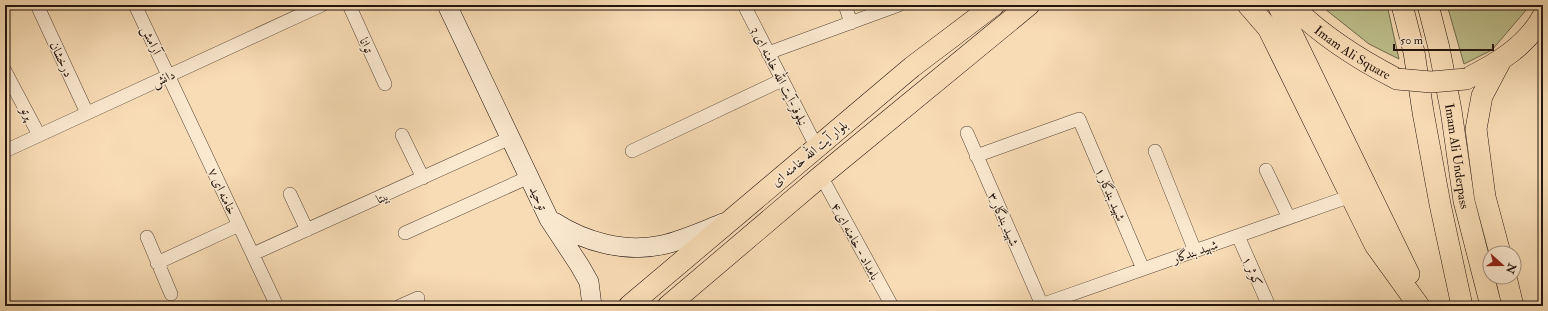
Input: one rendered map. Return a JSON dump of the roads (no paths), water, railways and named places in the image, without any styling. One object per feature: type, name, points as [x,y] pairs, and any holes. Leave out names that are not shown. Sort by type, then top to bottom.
[{"type":"main road","name":"بلوار آیت الله خامنه ای","points":[[629,306],[912,66],[994,5]]},
{"type":"main road","points":[[1248,5],[1268,28],[1375,245],[1419,306]]},
{"type":"main road","points":[[1278,5],[1424,306]]},
{"type":"main road","name":"Imam Ali Square","points":[[1291,5],[1307,20],[1337,43],[1368,64],[1397,79],[1431,82],[1466,79],[1501,60],[1523,44],[1540,23],[1543,16]]},
{"type":"main road","name":"Imam Ali Underpass","points":[[1402,5],[1414,52],[1423,112],[1462,306]]},
{"type":"main road","name":"Imam Ali Underpass","points":[[1428,5],[1451,110],[1464,201],[1491,306]]},
{"type":"main road","name":"توحید","points":[[449,6],[549,219],[585,239],[611,245],[637,248],[662,245],[683,239],[728,221]]},
{"type":"main road","name":"بلوار آیت الله خامنه ای","points":[[668,306],[821,176],[1027,7]]},
{"type":"main road","points":[[1523,44],[1543,32]]},
{"type":"main road","points":[[1498,245],[1486,197],[1476,129],[1482,96],[1501,60]]},
{"type":"main road","points":[[1316,125],[1319,92]]},
{"type":"main road","points":[[549,219],[589,282],[592,306]]},
{"type":"main road","points":[[1508,285],[1514,306]]},
{"type":"street","name":"درخشان","points":[[37,5],[87,113]]},
{"type":"street","name":"آرامش","points":[[135,5],[168,76]]},
{"type":"street","name":"دانش","points":[[5,151],[322,5]]},
{"type":"street","name":"توانا","points":[[349,5],[385,84]]},
{"type":"street","name":"نیلوفر-آیت الله خامنه ای 3","points":[[744,5],[816,146]]},
{"type":"street","points":[[845,5],[851,23]]},
{"type":"street","points":[[768,53],[899,6]]},
{"type":"street","name":"پرتو","points":[[5,71],[39,135]]},
{"type":"street","name":"خامنه ای ۷","points":[[168,76],[277,306]]},
{"type":"street","points":[[632,151],[782,80]]},
{"type":"street","name":"شهید بندگار ۱","points":[[976,156],[1079,119],[1144,269]]},
{"type":"street","name":"شهید بندگار ۳","points":[[967,134],[1040,305]]},
{"type":"street","points":[[402,135],[423,178]]},
{"type":"street","name":"بیتا","points":[[253,254],[510,138]]},
{"type":"street","points":[[1155,151],[1195,251]]},
{"type":"street","points":[[1266,170],[1289,218]]},
{"type":"street","name":"بامداد - خامنه ای ۴","points":[[821,176],[892,306]]},
{"type":"street","points":[[404,233],[529,177]]},
{"type":"street","points":[[290,194],[306,230]]},
{"type":"street","name":"شهید بندگار","points":[[1040,305],[1351,196]]},
{"type":"street","points":[[157,263],[239,225]]},
{"type":"street","name":"کوثر ۱","points":[[1238,236],[1269,306]]},
{"type":"street","points":[[147,237],[171,294]]},
{"type":"street","points":[[400,306],[418,298]]}]
